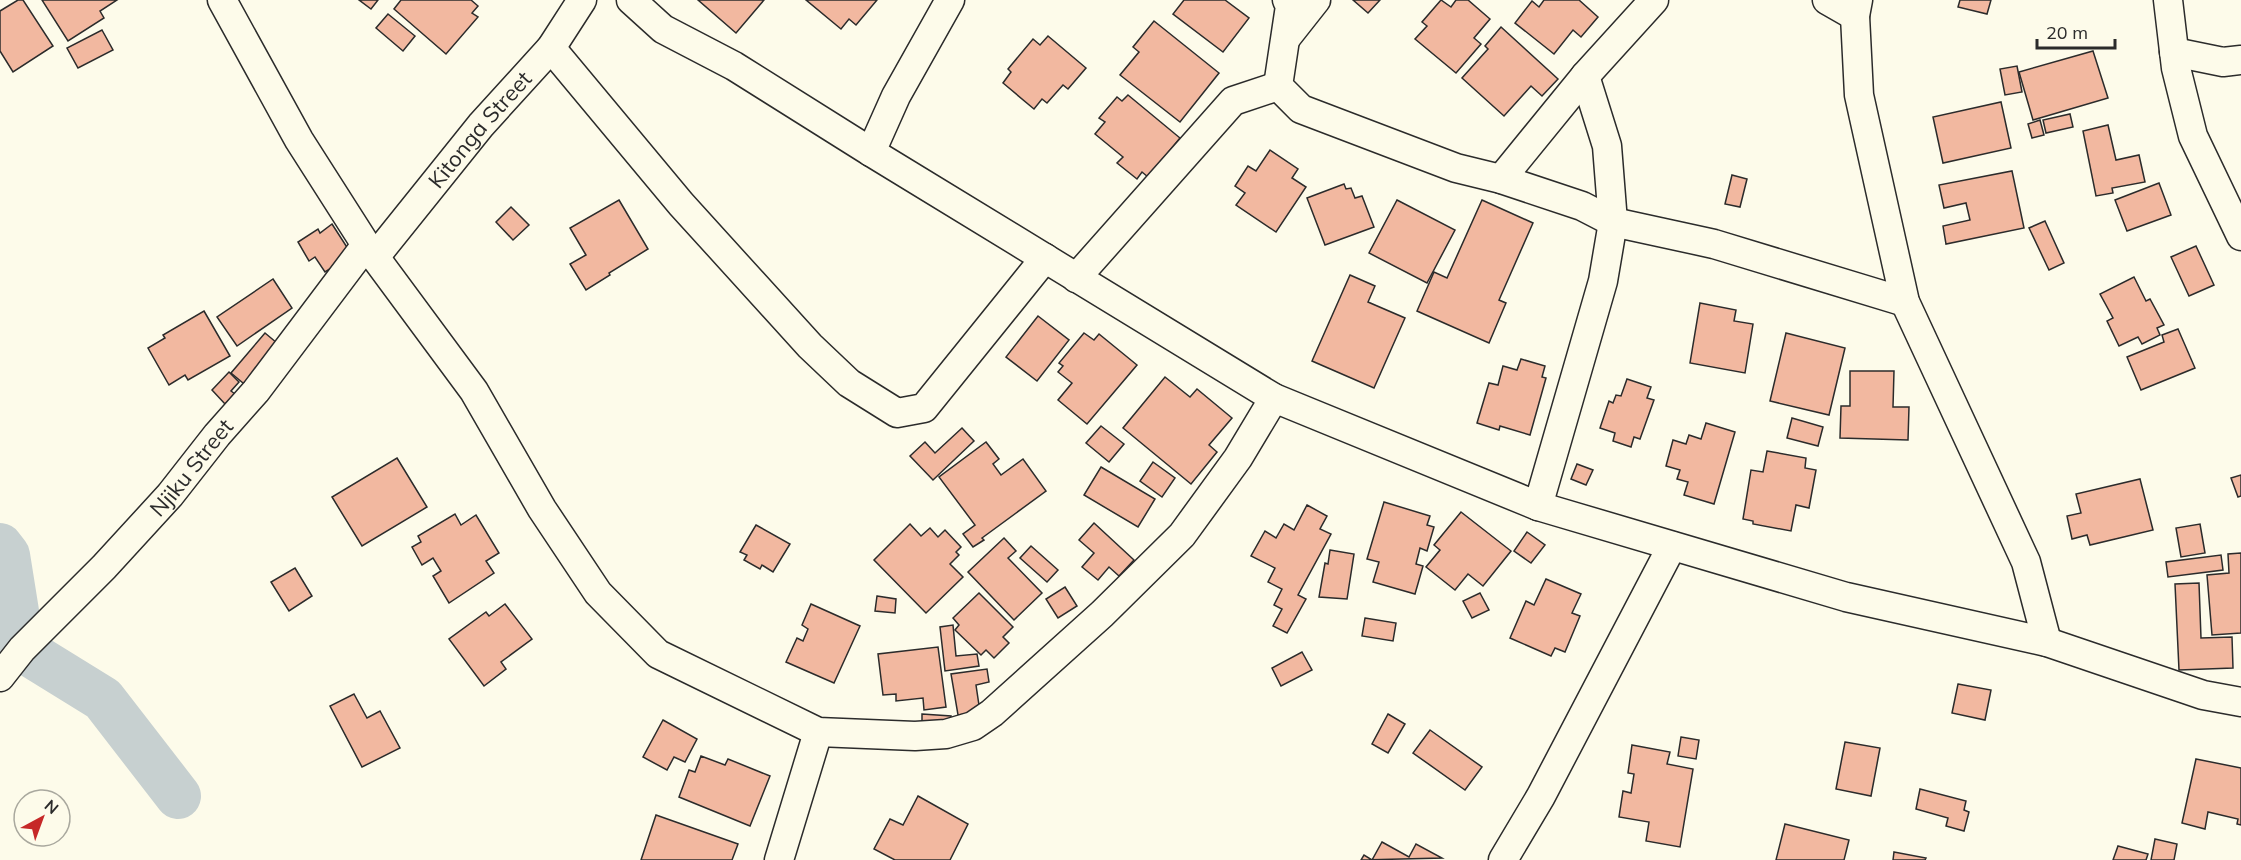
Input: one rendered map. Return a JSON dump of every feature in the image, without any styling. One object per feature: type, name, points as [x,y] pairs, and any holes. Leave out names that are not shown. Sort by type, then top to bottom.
[{"type":"street","points":[[222,0],[298,140],[371,251],[474,391],[542,509],[598,593],[658,654],[818,732],[915,736],[946,734],[973,726],[992,713],[1102,614],[1182,535],[1238,458],[1274,398]]},
{"type":"street","name":"Kitonga Street","points":[[371,251],[551,48],[582,0]]},
{"type":"street","points":[[632,0],[663,29],[734,66],[1274,398],[1538,506],[1845,597],[2047,642],[2203,695],[2241,702]]},
{"type":"street","points":[[871,152],[896,96],[950,0]]},
{"type":"street","points":[[1278,86],[1290,6],[1287,0]]},
{"type":"street","points":[[1286,38],[1316,0]]},
{"type":"street","points":[[1501,178],[1585,76],[1654,0]]},
{"type":"street","points":[[1827,0],[1857,8],[1859,95],[1905,302],[2026,562],[2047,642]]},
{"type":"street","points":[[2168,0],[2174,52],[2193,136],[2241,236]]},
{"type":"street","points":[[551,48],[681,204],[810,346],[849,384],[897,413],[924,408],[1045,258]]},
{"type":"street","points":[[2174,52],[2223,62],[2241,60]]},
{"type":"street","points":[[1538,506],[1603,281],[1612,222],[1607,146],[1585,76]]},
{"type":"street","points":[[1278,86],[1301,109],[1456,168],[1501,178],[1582,206],[1612,222],[1714,244],[1905,302]]},
{"type":"street","points":[[1076,278],[1233,101],[1278,86]]},
{"type":"street","name":"Njiku Street","points":[[0,677],[22,649],[104,567],[170,495],[217,435],[371,251]]},
{"type":"street","points":[[1508,859],[1672,546]]},
{"type":"street","points":[[779,860],[818,732]]},
{"type":"building","points":[[18,0],[23,0],[53,46],[13,72],[0,51],[0,11]]},
{"type":"building","points":[[42,0],[117,0],[100,11],[104,18],[68,41]]},
{"type":"building","points":[[359,0],[378,0],[371,9]]},
{"type":"building","points":[[401,0],[471,0],[478,6],[472,13],[478,17],[446,54],[394,9]]},
{"type":"building","points":[[698,0],[764,0],[736,33]]},
{"type":"building","points":[[806,0],[877,0],[856,25],[849,19],[841,29]]},
{"type":"building","points":[[1184,0],[1225,0],[1249,18],[1223,52],[1173,14]]},
{"type":"building","points":[[1353,0],[1380,0],[1368,13]]},
{"type":"building","points":[[1441,0],[1451,7],[1456,0],[1468,0],[1490,19],[1474,38],[1481,44],[1456,73],[1415,39],[1427,26],[1422,22]]},
{"type":"building","points":[[1544,0],[1579,0],[1598,17],[1581,37],[1573,30],[1554,54],[1515,23],[1532,1],[1539,7]]},
{"type":"building","points":[[1960,0],[1991,0],[1987,14],[1958,7]]},
{"type":"building","points":[[388,14],[415,36],[403,51],[376,28]]},
{"type":"building","points":[[1154,21],[1219,73],[1180,122],[1120,75],[1139,52],[1133,47]]},
{"type":"building","points":[[1501,27],[1558,79],[1542,96],[1531,86],[1504,116],[1462,78],[1488,49],[1485,46]]},
{"type":"building","points":[[102,30],[113,50],[78,68],[67,48]]},
{"type":"building","points":[[1048,36],[1086,68],[1068,89],[1063,85],[1047,103],[1042,99],[1034,109],[1003,83],[1011,72],[1008,69],[1033,39],[1040,45]]},
{"type":"building","points":[[2093,51],[2108,98],[2033,120],[2019,72]]},
{"type":"building","points":[[2017,66],[2022,92],[2005,95],[2000,69]]},
{"type":"building","points":[[1128,95],[1180,138],[1148,177],[1142,172],[1137,179],[1117,163],[1123,157],[1095,134],[1105,122],[1099,118],[1117,97],[1122,101]]},
{"type":"building","points":[[2001,102],[2011,148],[1943,163],[1933,117]]},
{"type":"building","points":[[2070,114],[2073,127],[2046,133],[2043,120]]},
{"type":"building","points":[[2040,120],[2044,135],[2032,138],[2028,124]]},
{"type":"building","points":[[2108,125],[2116,160],[2139,155],[2145,182],[2112,188],[2113,193],[2096,196],[2083,131]]},
{"type":"building","points":[[1270,150],[1298,169],[1292,178],[1306,187],[1276,232],[1236,205],[1245,193],[1235,186],[1248,166],[1256,171]]},
{"type":"building","points":[[2012,171],[2024,228],[1946,244],[1943,226],[1970,220],[1966,203],[1944,208],[1939,185]]},
{"type":"building","points":[[1732,175],[1747,179],[1740,207],[1725,204]]},
{"type":"building","points":[[2159,183],[2171,215],[2127,231],[2115,200]]},
{"type":"building","points":[[1344,184],[1346,189],[1351,188],[1355,198],[1362,196],[1374,227],[1325,245],[1307,198]]},
{"type":"building","points":[[619,200],[648,249],[586,290],[570,264],[586,255],[570,228]]},
{"type":"building","points":[[1397,200],[1455,230],[1427,283],[1369,253]]},
{"type":"building","points":[[1482,200],[1533,223],[1499,300],[1506,303],[1489,343],[1417,311],[1434,272],[1447,278]]},
{"type":"building","points":[[511,207],[529,225],[513,240],[496,222]]},
{"type":"building","points":[[2045,221],[2064,263],[2049,270],[2029,228]]},
{"type":"building","points":[[332,224],[352,255],[325,272],[315,257],[309,261],[298,242],[318,229],[320,233]]},
{"type":"building","points":[[2196,246],[2214,285],[2189,296],[2171,257]]},
{"type":"building","points":[[1350,275],[1375,286],[1368,302],[1405,318],[1374,388],[1312,361]]},
{"type":"building","points":[[2134,277],[2146,301],[2150,299],[2164,325],[2157,328],[2160,335],[2142,344],[2138,337],[2119,346],[2107,321],[2113,318],[2100,294]]},
{"type":"building","points":[[273,279],[292,308],[237,346],[217,317]]},
{"type":"building","points":[[1700,303],[1736,310],[1734,321],[1753,324],[1745,373],[1690,363]]},
{"type":"building","points":[[204,311],[230,356],[188,380],[185,375],[169,385],[148,348],[165,338],[163,335]]},
{"type":"building","points":[[1038,316],[1069,340],[1037,381],[1006,357]]},
{"type":"building","points":[[2178,329],[2195,368],[2141,390],[2127,357],[2164,342],[2162,335]]},
{"type":"building","points":[[265,333],[283,348],[249,388],[231,373]]},
{"type":"building","points":[[1084,333],[1094,340],[1099,334],[1137,365],[1087,424],[1058,400],[1072,383],[1058,372],[1063,366],[1059,363]]},
{"type":"building","points":[[1786,333],[1845,348],[1829,415],[1770,401]]},
{"type":"building","points":[[1521,359],[1545,366],[1542,377],[1546,378],[1530,435],[1500,426],[1499,430],[1477,423],[1489,383],[1498,385],[1503,366],[1517,370]]},
{"type":"building","points":[[1850,371],[1894,371],[1893,407],[1909,407],[1908,440],[1840,438],[1841,406],[1850,406]]},
{"type":"building","points":[[229,372],[239,382],[231,391],[235,394],[225,404],[212,390]]},
{"type":"building","points":[[1165,377],[1190,397],[1197,389],[1232,418],[1209,445],[1217,452],[1191,484],[1123,428]]},
{"type":"building","points":[[1627,379],[1651,387],[1647,398],[1654,400],[1640,439],[1634,437],[1631,447],[1613,441],[1615,433],[1600,428],[1609,401],[1613,403],[1616,395],[1621,396]]},
{"type":"building","points":[[1792,418],[1823,427],[1818,446],[1787,438]]},
{"type":"building","points":[[1706,423],[1735,432],[1714,504],[1684,495],[1688,482],[1677,479],[1680,470],[1666,466],[1673,440],[1686,444],[1689,435],[1701,439]]},
{"type":"building","points":[[1101,426],[1124,444],[1109,462],[1086,443]]},
{"type":"building","points":[[962,428],[974,441],[933,480],[910,456],[925,442],[935,453]]},
{"type":"building","points":[[986,442],[999,459],[993,464],[1001,475],[1023,459],[1046,491],[973,547],[963,534],[975,525],[939,477]]},
{"type":"building","points":[[1767,451],[1806,458],[1805,468],[1816,470],[1809,508],[1796,505],[1791,531],[1753,524],[1753,521],[1743,519],[1751,470],[1763,472]]},
{"type":"building","points":[[397,458],[427,507],[362,546],[332,497]]},
{"type":"building","points":[[1153,462],[1175,478],[1162,497],[1140,481]]},
{"type":"building","points":[[1577,464],[1593,470],[1586,485],[1571,479]]},
{"type":"building","points":[[1101,467],[1155,499],[1138,527],[1084,495]]},
{"type":"building","points":[[2241,475],[2241,496],[2238,497],[2231,478]]},
{"type":"building","points":[[2140,479],[2153,530],[2090,545],[2087,535],[2072,539],[2067,516],[2081,513],[2076,494]]},
{"type":"building","points":[[1384,502],[1430,516],[1427,525],[1434,527],[1427,551],[1420,548],[1416,564],[1423,566],[1415,594],[1373,582],[1379,562],[1367,559]]},
{"type":"building","points":[[1307,505],[1327,516],[1320,529],[1331,534],[1298,595],[1306,599],[1287,633],[1273,626],[1282,609],[1274,605],[1282,589],[1268,582],[1275,568],[1251,556],[1265,531],[1276,538],[1284,524],[1294,530]]},
{"type":"building","points":[[1461,512],[1511,551],[1483,586],[1468,574],[1455,590],[1426,567],[1440,550],[1434,545]]},
{"type":"building","points":[[455,514],[461,525],[476,515],[499,553],[486,561],[494,573],[449,603],[433,576],[441,571],[433,558],[422,565],[412,547],[421,542],[418,536]]},
{"type":"building","points":[[1094,523],[1134,560],[1119,576],[1109,567],[1098,580],[1082,567],[1094,553],[1079,540]]},
{"type":"building","points":[[910,524],[921,536],[930,528],[938,537],[945,530],[961,547],[956,552],[959,555],[950,564],[963,577],[926,613],[874,560]]},
{"type":"building","points":[[2200,524],[2205,553],[2181,557],[2176,528]]},
{"type":"building","points":[[756,525],[790,544],[773,572],[762,565],[760,569],[744,560],[747,555],[740,552]]},
{"type":"building","points":[[1527,532],[1545,545],[1531,563],[1514,551]]},
{"type":"building","points":[[1004,538],[1016,551],[1008,558],[1042,593],[1014,620],[968,572]]},
{"type":"building","points":[[1031,546],[1058,570],[1047,582],[1020,558]]},
{"type":"building","points":[[1330,550],[1354,554],[1347,599],[1319,597],[1325,563],[1328,564]]},
{"type":"building","points":[[2241,553],[2241,633],[2212,635],[2207,575],[2229,573],[2228,554]]},
{"type":"building","points":[[2221,555],[2223,570],[2168,577],[2166,562]]},
{"type":"building","points":[[295,568],[312,596],[289,611],[271,582]]},
{"type":"building","points":[[1546,579],[1581,594],[1572,613],[1580,616],[1565,652],[1555,648],[1551,656],[1510,638],[1526,601],[1534,605]]},
{"type":"building","points":[[2199,583],[2201,638],[2232,637],[2233,668],[2179,670],[2175,584]]},
{"type":"building","points":[[1065,587],[1077,606],[1058,618],[1046,599]]},
{"type":"building","points":[[979,593],[1013,627],[1003,637],[1009,643],[994,658],[986,650],[981,655],[955,630],[959,625],[953,618]]},
{"type":"building","points":[[1480,593],[1489,610],[1472,618],[1463,601]]},
{"type":"building","points":[[877,596],[896,599],[895,613],[875,611]]},
{"type":"building","points":[[505,604],[532,639],[501,662],[506,669],[484,686],[449,639],[486,612],[489,616]]},
{"type":"building","points":[[811,604],[860,626],[834,683],[786,662],[797,638],[803,641],[808,629],[802,625]]},
{"type":"building","points":[[1365,618],[1396,623],[1393,641],[1362,636]]},
{"type":"building","points":[[953,625],[956,656],[977,654],[979,666],[945,671],[940,627]]},
{"type":"building","points":[[938,647],[946,707],[924,710],[923,698],[896,701],[896,694],[883,695],[878,654]]},
{"type":"building","points":[[1302,652],[1312,670],[1281,686],[1272,668]]},
{"type":"building","points":[[987,669],[989,682],[976,685],[980,712],[958,715],[951,674]]},
{"type":"building","points":[[1958,684],[1991,690],[1985,720],[1952,713]]},
{"type":"building","points":[[354,694],[367,718],[380,711],[400,748],[362,767],[330,706]]},
{"type":"building","points":[[922,714],[951,716],[950,728],[922,727]]},
{"type":"building","points":[[1388,714],[1405,724],[1388,753],[1372,744]]},
{"type":"building","points":[[663,720],[697,739],[685,762],[674,757],[667,770],[643,757]]},
{"type":"building","points":[[1430,730],[1482,767],[1465,790],[1413,753]]},
{"type":"building","points":[[1681,737],[1699,740],[1696,759],[1678,756]]},
{"type":"building","points":[[1845,742],[1880,748],[1871,796],[1836,789]]},
{"type":"building","points":[[1632,745],[1670,752],[1667,764],[1693,769],[1680,847],[1646,841],[1649,822],[1619,817],[1623,791],[1631,793],[1634,774],[1628,773]]},
{"type":"building","points":[[701,756],[725,765],[728,759],[770,776],[750,826],[679,797],[689,770],[695,772]]},
{"type":"building","points":[[2196,759],[2241,768],[2241,825],[2237,824],[2238,819],[2208,812],[2205,829],[2182,823]]},
{"type":"building","points":[[1920,789],[1966,801],[1964,810],[1969,812],[1964,831],[1946,826],[1948,818],[1916,809]]},
{"type":"building","points":[[918,796],[968,824],[950,860],[895,860],[874,849],[890,819],[903,825]]},
{"type":"building","points":[[656,815],[738,844],[732,860],[641,860]]},
{"type":"building","points":[[1785,824],[1849,840],[1844,860],[1776,860]]},
{"type":"building","points":[[2155,839],[2177,844],[2174,860],[2151,860]]},
{"type":"building","points":[[1382,842],[1409,857],[1416,844],[1442,858],[1372,860]]},
{"type":"building","points":[[2118,846],[2148,854],[2146,860],[2113,860]]},
{"type":"building","points":[[1894,852],[1926,858],[1925,860],[1893,860]]},
{"type":"building","points":[[1364,855],[1372,860],[1361,860]]},
{"type":"waterway","points":[[0,546],[7,555],[22,649],[103,699],[178,796]]}]
